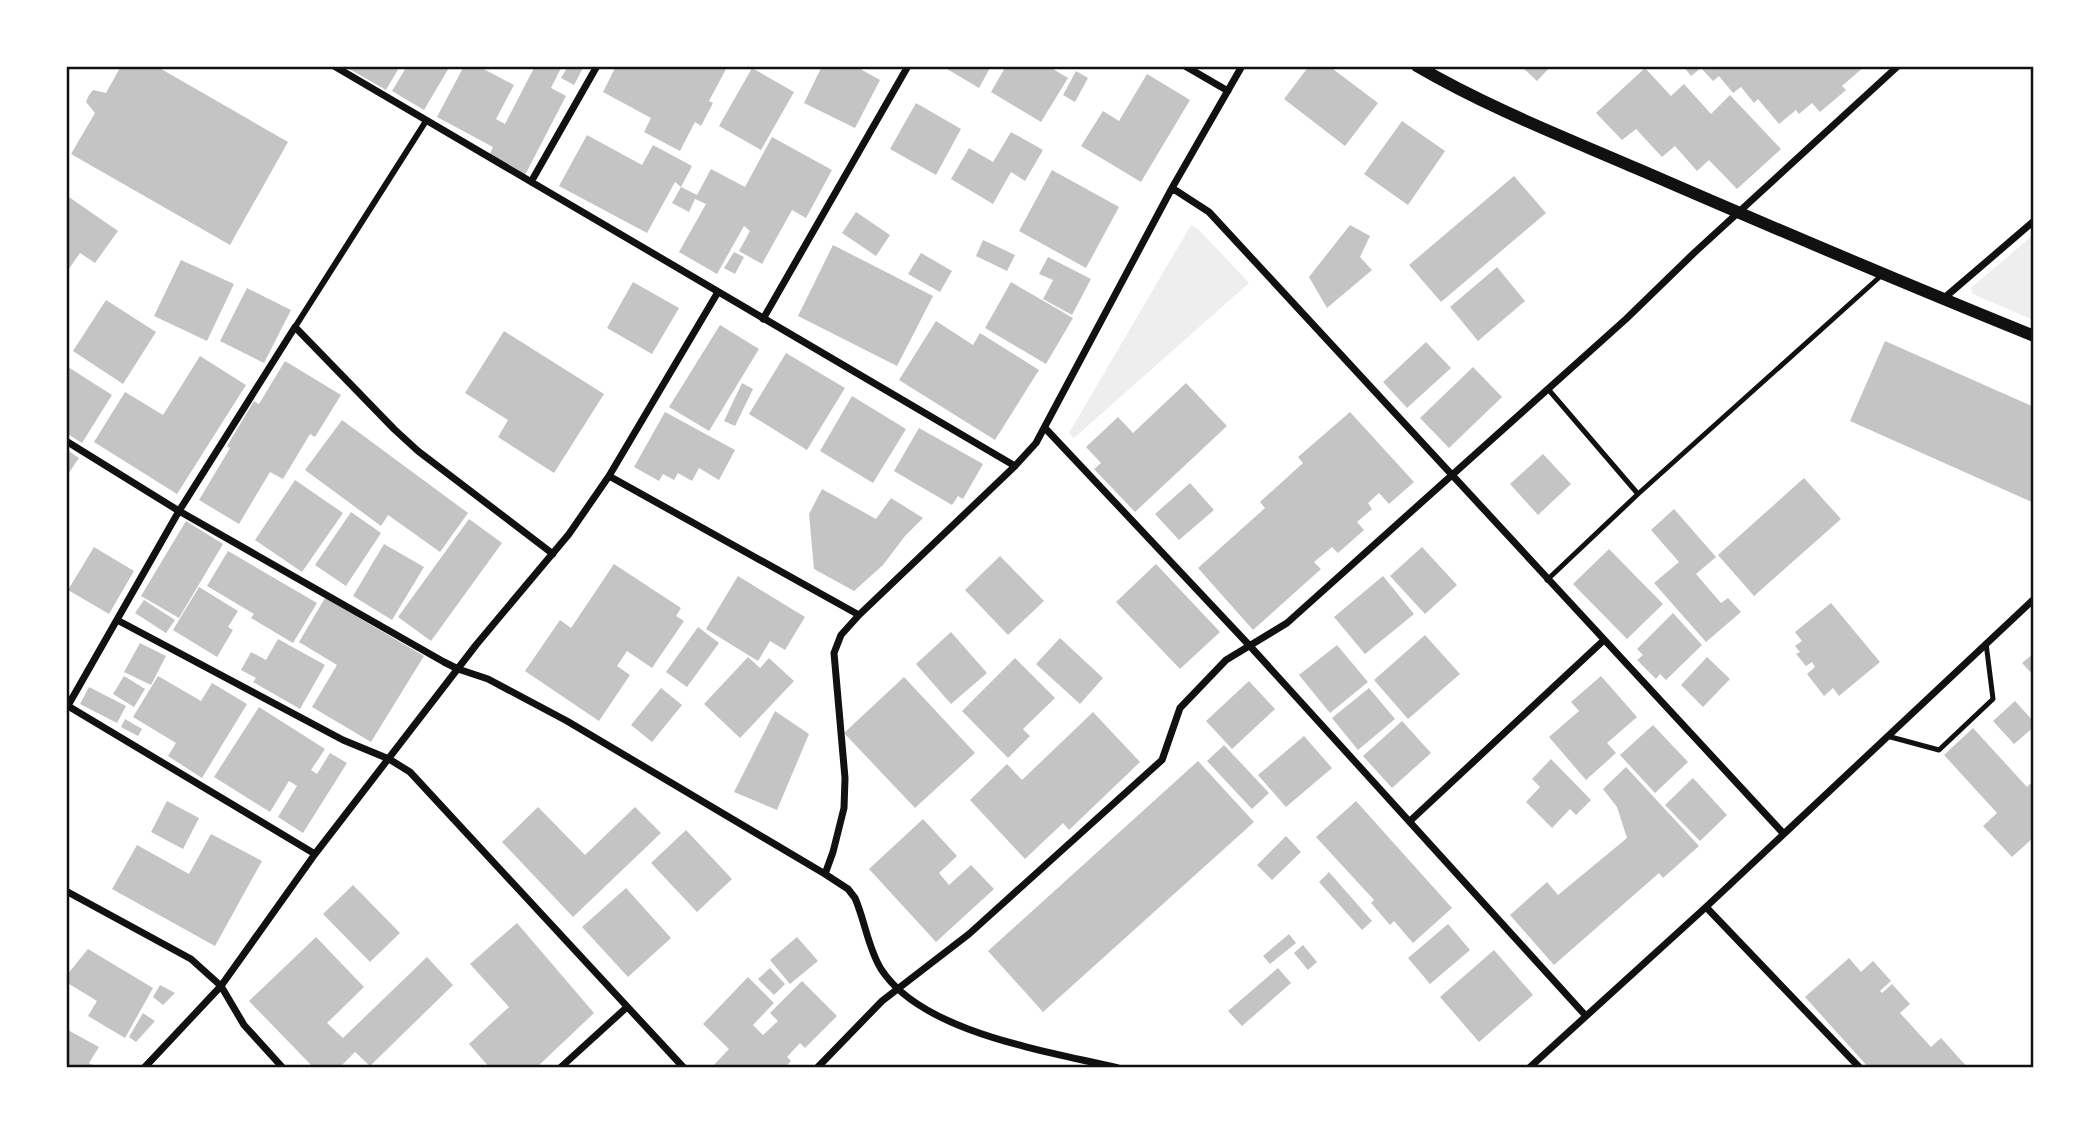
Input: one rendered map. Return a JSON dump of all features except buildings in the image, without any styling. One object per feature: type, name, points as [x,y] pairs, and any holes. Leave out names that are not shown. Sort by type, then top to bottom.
[{"type":"street","points":[[334,66],[1015,466]]},
{"type":"street","points":[[531,182],[597,66]]},
{"type":"street","points":[[764,319],[908,66]]},
{"type":"street","points":[[1185,66],[1228,91]]},
{"type":"street","points":[[825,874],[844,808],[845,778],[834,653],[841,635],[1036,443],[1172,188],[1242,66]]},
{"type":"street","points":[[1417,66],[1481,99],[1738,213],[2034,336]]},
{"type":"street","points":[[817,1068],[881,1002],[969,934],[1162,760],[1180,708],[1226,660],[1287,623],[1626,319],[1898,66]]},
{"type":"street","points":[[315,854],[67,708],[119,621],[178,511],[426,121]]},
{"type":"street","points":[[1172,188],[1209,212],[1783,833]]},
{"type":"street","points":[[1942,299],[2034,221]]},
{"type":"street","points":[[144,1068],[221,986],[315,854],[501,613],[553,554],[609,476],[718,292]]},
{"type":"street","points":[[295,327],[418,451],[553,554]]},
{"type":"street","points":[[1045,428],[1250,645],[1586,1016]]},
{"type":"street","points":[[66,441],[178,511],[458,669],[488,679],[567,721],[825,874],[851,892],[857,902],[882,972],[898,988],[937,1016],[966,1029],[999,1039],[1118,1068]]},
{"type":"street","points":[[609,476],[859,615]]},
{"type":"street","points":[[1529,1068],[1706,907],[2034,599]]},
{"type":"street","points":[[119,621],[343,740],[389,759],[410,772],[684,1068]]},
{"type":"street","points":[[1410,821],[1604,640]]},
{"type":"street","points":[[66,891],[191,959],[221,986],[244,1025],[283,1068]]},
{"type":"street","points":[[1706,907],[1860,1068]]},
{"type":"street","points":[[561,1068],[627,1007]]},
{"type":"lane","points":[[1548,580],[1638,494],[1883,274]]},
{"type":"lane","points":[[1548,389],[1638,494]]},
{"type":"lane","points":[[1887,736],[1939,750],[1993,699],[1986,643]]},
{"type":"shaded area","points":[[1191,225],[1200,231],[1249,283],[1074,438],[1069,433]]},
{"type":"shaded area","points":[[2033,235],[2033,320],[1973,294],[1971,288]]}]
